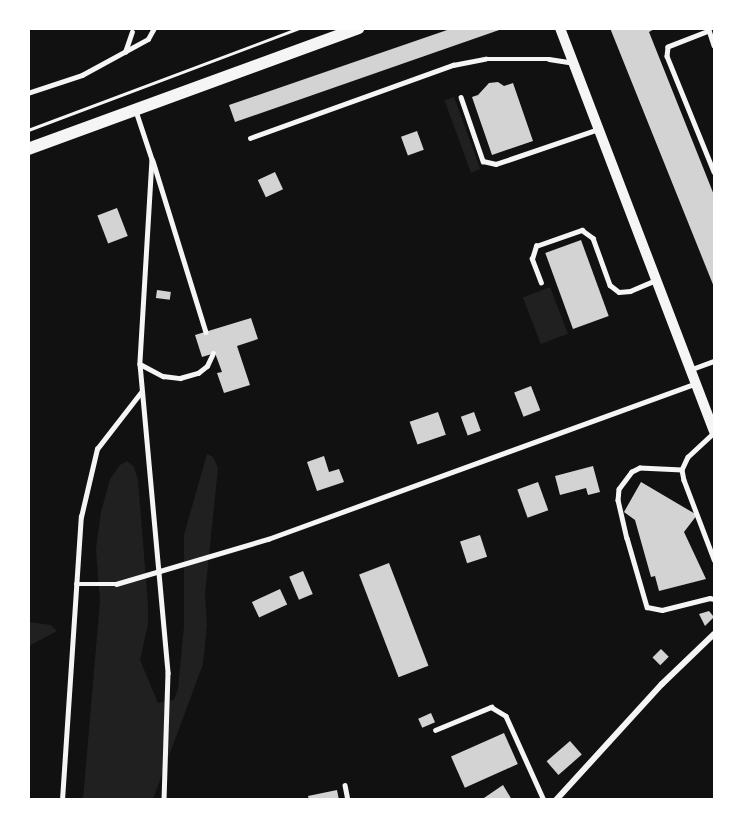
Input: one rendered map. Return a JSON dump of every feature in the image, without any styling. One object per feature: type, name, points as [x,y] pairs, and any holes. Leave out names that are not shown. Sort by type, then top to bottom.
[{"type":"main road","points":[[28,149],[359,28]]},
{"type":"street","points":[[560,28],[698,383],[714,431]]},
{"type":"street","points":[[556,800],[662,684],[714,634]]},
{"type":"lane","points":[[28,93],[82,75],[148,39],[154,28]]},
{"type":"lane","points":[[714,45],[709,30],[668,47],[667,56],[714,172]]},
{"type":"lane","points":[[124,52],[132,32]]},
{"type":"lane","points":[[250,138],[453,65],[485,59],[549,59],[573,63]]},
{"type":"lane","points":[[461,97],[483,161],[496,164],[599,129]]},
{"type":"lane","points":[[135,109],[206,332]]},
{"type":"lane","points":[[152,159],[140,364],[168,673],[164,800]]},
{"type":"lane","points":[[541,283],[532,259],[536,246],[582,230],[593,238],[610,285],[619,292],[630,291],[657,280]]},
{"type":"lane","points":[[140,364],[163,376],[180,378],[198,373],[207,366],[213,353]]},
{"type":"lane","points":[[692,369],[714,361]]},
{"type":"lane","points":[[76,584],[116,584],[268,539],[698,383]]},
{"type":"lane","points":[[62,800],[81,517],[98,449],[142,391]]},
{"type":"lane","points":[[714,431],[688,457],[682,470],[714,559]]},
{"type":"lane","points":[[682,470],[640,468],[632,472],[619,489],[618,500],[647,607],[662,610],[712,598],[714,592]]},
{"type":"lane","points":[[435,730],[491,707],[506,716],[544,800]]},
{"type":"lane","points":[[345,785],[348,800]]},
{"type":"path","points":[[28,130],[300,28]]},
{"type":"shaded area","points":[[454,97],[480,169],[471,173],[445,100]]},
{"type":"shaded area","points":[[550,287],[568,334],[541,344],[523,297]]},
{"type":"shaded area","points":[[207,454],[213,457],[218,468],[205,594],[207,625],[203,664],[153,799],[83,800],[100,601],[96,549],[101,512],[110,479],[120,465],[127,461],[134,467],[138,480],[148,605],[148,624],[140,660],[158,703],[174,700],[178,689],[184,626],[184,535]]},
{"type":"shaded area","points":[[29,622],[51,625],[57,631],[29,646]]},
{"type":"building","points":[[453,28],[502,29],[235,122],[229,105]]},
{"type":"building","points":[[610,28],[656,28],[649,32],[714,195],[714,287]]},
{"type":"building","points":[[498,82],[504,86],[513,83],[533,141],[492,155],[472,97],[478,95],[489,83]]},
{"type":"building","points":[[417,131],[424,150],[408,156],[401,137]]},
{"type":"building","points":[[275,172],[283,189],[266,197],[258,180]]},
{"type":"building","points":[[117,208],[128,236],[108,244],[97,216]]},
{"type":"building","points":[[581,240],[609,316],[573,329],[545,253]]},
{"type":"building","points":[[157,290],[171,292],[170,300],[156,298]]},
{"type":"building","points":[[251,318],[258,339],[237,346],[250,385],[224,393],[217,373],[222,372],[215,353],[202,357],[195,335]]},
{"type":"building","points":[[531,386],[540,410],[524,417],[514,392]]},
{"type":"building","points":[[438,412],[446,435],[417,444],[410,422]]},
{"type":"building","points":[[474,412],[481,431],[468,436],[461,417]]},
{"type":"building","points":[[324,456],[329,472],[339,469],[344,482],[317,491],[307,462]]},
{"type":"building","points":[[593,466],[600,492],[588,495],[586,488],[560,495],[555,476]]},
{"type":"building","points":[[538,482],[548,510],[528,518],[517,490]]},
{"type":"building","points":[[641,482],[697,515],[684,532],[706,579],[659,591],[655,576],[651,577],[635,520],[624,512]]},
{"type":"building","points":[[480,535],[487,557],[467,563],[460,541]]},
{"type":"building","points":[[389,563],[428,666],[399,677],[359,574]]},
{"type":"building","points":[[303,571],[313,594],[299,600],[289,577]]},
{"type":"building","points":[[280,589],[287,604],[259,618],[252,602]]},
{"type":"building","points":[[709,611],[714,617],[705,626],[699,614]]},
{"type":"building","points":[[661,649],[669,657],[660,665],[653,657]]},
{"type":"building","points":[[431,713],[435,722],[422,728],[418,719]]},
{"type":"building","points":[[504,733],[518,764],[465,788],[451,757]]},
{"type":"building","points":[[570,741],[582,755],[558,775],[547,761]]},
{"type":"building","points":[[503,785],[512,800],[481,800]]},
{"type":"building","points":[[337,790],[339,800],[309,800],[308,796]]}]
